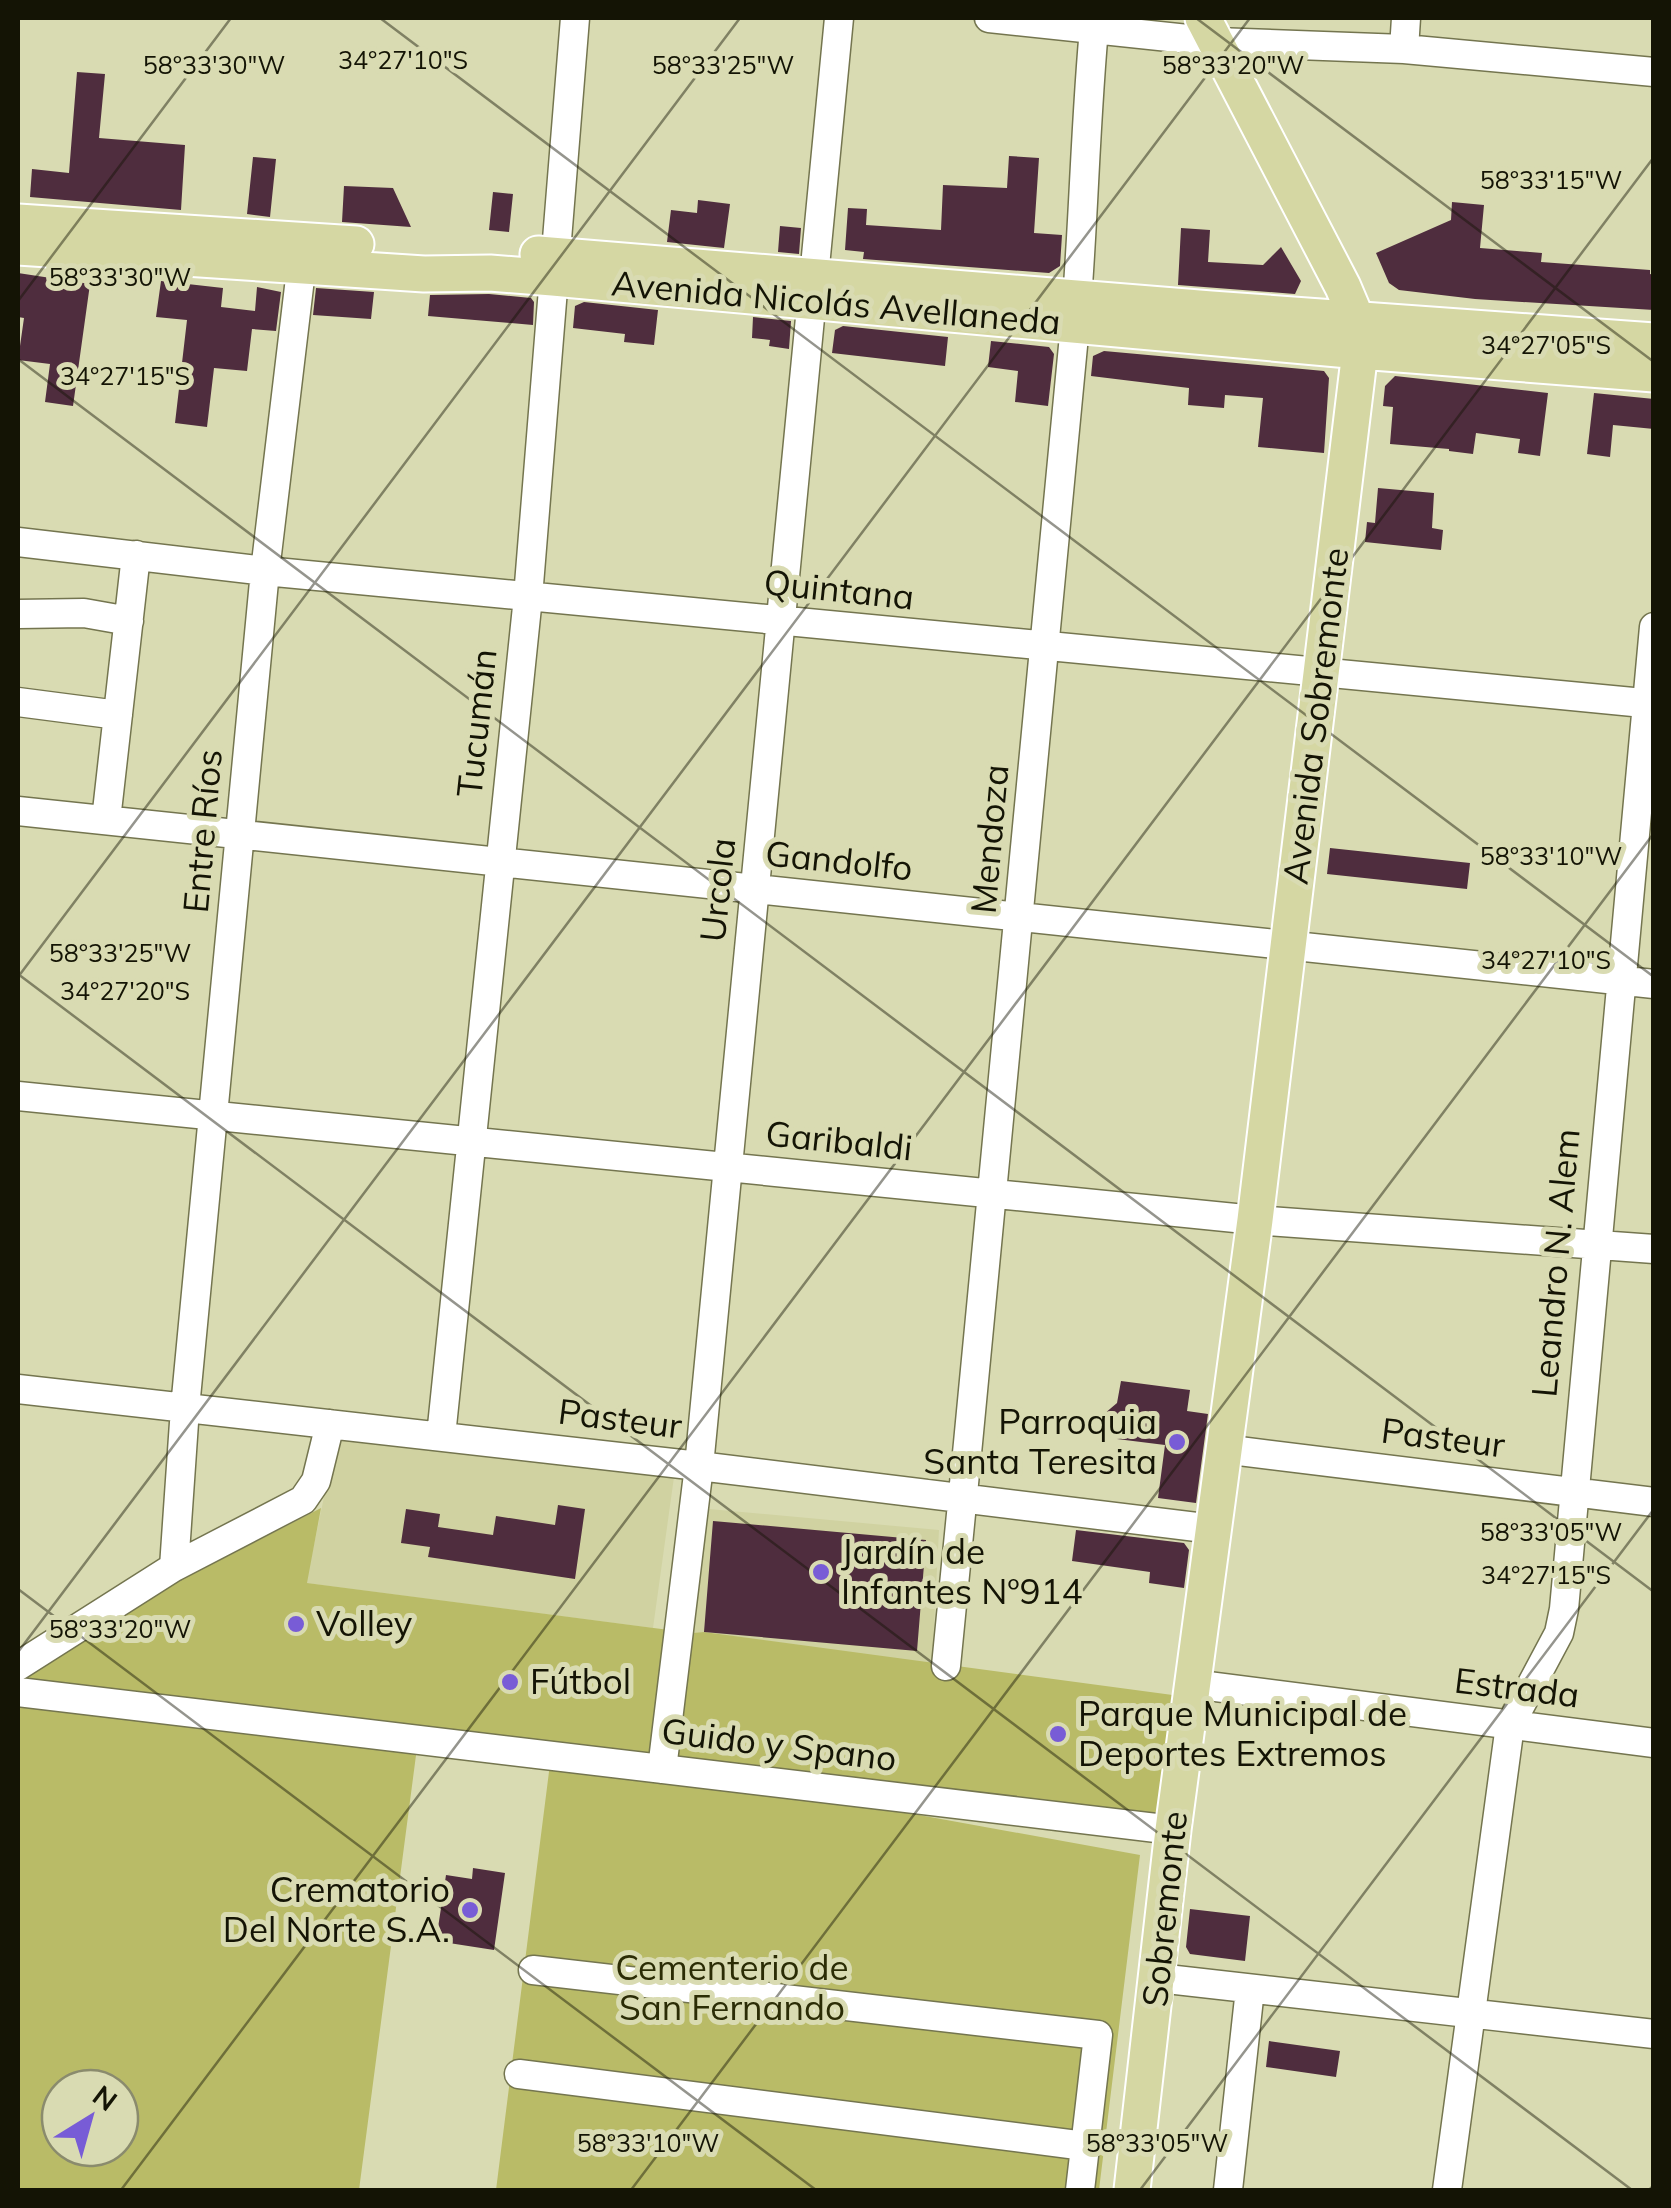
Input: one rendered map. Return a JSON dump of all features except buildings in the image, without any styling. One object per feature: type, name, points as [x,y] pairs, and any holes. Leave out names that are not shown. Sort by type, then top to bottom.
[{"type":"main road","points":[[1210,30],[1344,287],[1359,336]]},
{"type":"main road","name":"Avenida Nicolás Avellaneda","points":[[18,222],[303,252]]},
{"type":"main road","name":"Avenida Nicolás Avellaneda","points":[[18,247],[426,250],[554,266],[1359,336],[1654,374]]},
{"type":"main road","name":"Avenida Nicolás Avellaneda","points":[[1359,336],[1654,341]]},
{"type":"main road","name":"Avenida Sobremonte","points":[[1223,1449],[1255,1220],[1359,336]]},
{"type":"main road","name":"Sobremonte","points":[[1132,2190],[1223,1449]]},
{"type":"street","name":"Tucumán","points":[[440,1436],[528,597],[576,18]]},
{"type":"street","name":"Urcola","points":[[662,1769],[699,1466],[839,18]]},
{"type":"street","points":[[989,18],[1210,30],[1654,72]]},
{"type":"street","points":[[1404,50],[1406,18]]},
{"type":"street","name":"Mendoza","points":[[946,1666],[990,1194],[1021,918],[1076,312],[1095,24]]},
{"type":"street","name":"Entre Ríos","points":[[175,1559],[184,1408],[265,572],[303,252]]},
{"type":"street","name":"Quintana","points":[[18,542],[265,572],[1649,704]]},
{"type":"street","points":[[106,820],[136,555]]},
{"type":"street","points":[[18,614],[84,613],[129,622]]},
{"type":"street","name":"Leandro N. Alem","points":[[1447,2190],[1510,1725],[1559,1633],[1654,628]]},
{"type":"street","points":[[18,702],[118,715]]},
{"type":"street","name":"Gandolfo","points":[[18,811],[1654,984]]},
{"type":"street","name":"Garibaldi","points":[[18,1096],[1255,1220],[1654,1249]]},
{"type":"street","name":"Pasteur","points":[[18,1389],[1213,1529]]},
{"type":"street","points":[[18,1651],[175,1559],[303,1500],[316,1482],[330,1424]]},
{"type":"street","name":"Pasteur","points":[[1223,1449],[1654,1502]]},
{"type":"street","points":[[18,1666],[175,1559]]},
{"type":"street","name":"Estrada","points":[[1192,1684],[1654,1743]]},
{"type":"street","name":"Guido y Spano","points":[[18,1692],[1174,1830]]},
{"type":"street","points":[[533,1970],[1098,2035],[1080,2190]]},
{"type":"street","points":[[1158,1978],[1654,2034]]},
{"type":"street","points":[[1228,2190],[1250,1989]]},
{"type":"street","points":[[519,2074],[1085,2146]]},
{"type":"shaded area","points":[[337,1435],[674,1477],[653,1628],[306,1583]]},
{"type":"shaded area","points":[[709,1509],[939,1530],[932,1664],[692,1633]]},
{"type":"green space","name":"Cementerio de San Fernando","points":[[321,1508],[307,1583],[1180,1696],[1164,1829],[687,1773],[1140,1855],[1099,2190],[496,2190],[551,1756],[418,1740],[359,2190],[18,2190],[18,1683],[181,1580]]},
{"type":"place","name":"Parroquia Santa Teresita","points":[[1177,1442]]},
{"type":"place","name":"Jardín de Infantes Nº914","points":[[821,1572]]},
{"type":"place","name":"Volley","points":[[296,1624]]},
{"type":"place","name":"Fútbol","points":[[510,1682]]},
{"type":"place","name":"Parque Municipal de Deportes Extremos","points":[[1058,1734]]},
{"type":"place","name":"Crematorio Del Norte S.A.","points":[[470,1910]]}]
